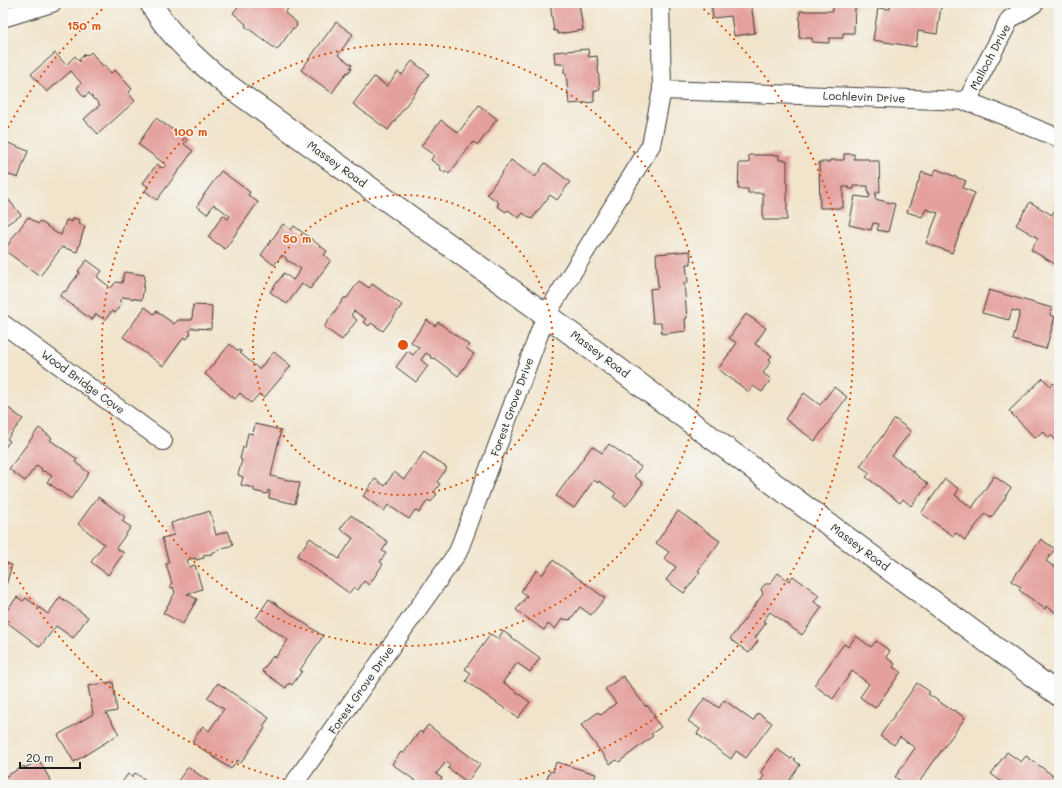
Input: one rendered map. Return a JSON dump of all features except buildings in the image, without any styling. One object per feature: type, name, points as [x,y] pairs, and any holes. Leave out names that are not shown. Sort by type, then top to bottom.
[{"type":"street","points":[[3,18],[52,3]]},
{"type":"street","name":"Massey Road","points":[[151,3],[154,10],[173,34],[208,69],[226,84],[546,315],[1059,696]]},
{"type":"street","name":"Forest Grove Drive","points":[[293,785],[458,552],[546,315],[651,144],[662,90],[660,3]]},
{"type":"street","name":"Malloch Drive","points":[[967,101],[1010,19],[1035,3]]},
{"type":"street","name":"Lochlevin Drive","points":[[662,90],[967,101],[1059,138]]},
{"type":"street","name":"Wood Bridge Cove","points":[[3,324],[163,441]]}]
